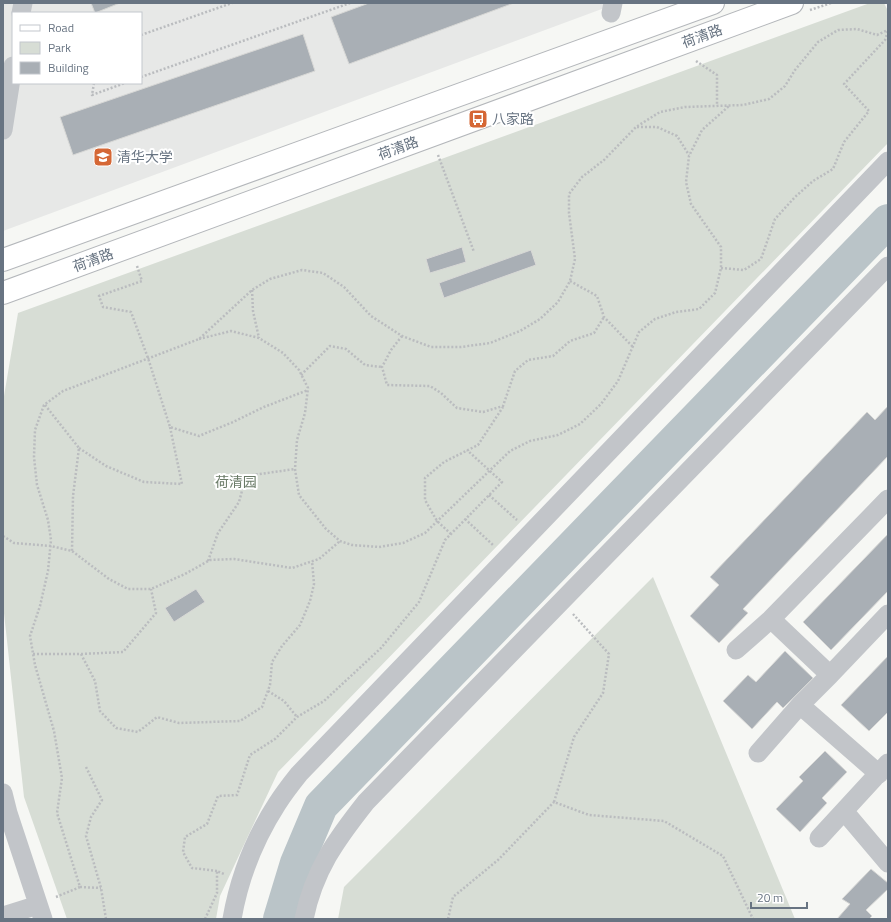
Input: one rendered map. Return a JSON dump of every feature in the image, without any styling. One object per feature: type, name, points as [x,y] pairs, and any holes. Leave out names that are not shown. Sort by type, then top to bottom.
[{"type":"main road","name":"荷清路","points":[[3,260],[713,3]]},
{"type":"main road","name":"荷清路","points":[[3,293],[792,3]]},
{"type":"street","points":[[3,130],[12,72]]},
{"type":"street","points":[[232,919],[235,902],[245,868],[277,804],[299,774],[888,161]]},
{"type":"street","points":[[304,919],[308,901],[323,863],[341,834],[366,802],[888,266]]},
{"type":"street","points":[[736,650],[771,619],[888,500]]},
{"type":"street","points":[[758,754],[800,705],[888,614]]},
{"type":"street","points":[[771,619],[830,675]]},
{"type":"street","points":[[800,705],[883,768],[819,838]]},
{"type":"street","points":[[3,793],[40,912],[3,916]]},
{"type":"street","points":[[844,811],[888,863]]},
{"type":"path","points":[[142,35],[232,3]]},
{"type":"path","points":[[142,77],[350,3]]},
{"type":"path","points":[[199,339],[252,290],[270,279],[302,270],[323,273],[344,287],[371,316],[402,336],[432,347],[461,348],[490,343],[520,331],[540,319],[558,302],[570,281],[575,259],[569,213],[570,194],[582,177],[604,160],[636,127],[660,112],[685,107],[742,105],[769,99],[785,86],[795,70],[818,42],[838,30],[857,29],[876,34],[888,30]]},
{"type":"path","points":[[721,268],[744,270],[760,259],[775,219],[795,197],[813,181],[833,168],[844,142],[869,111],[844,84],[885,40],[888,30]]},
{"type":"path","points":[[696,61],[717,75],[718,106]]},
{"type":"path","points":[[94,84],[92,95],[122,84]]},
{"type":"path","points":[[80,887],[57,813],[62,778],[54,731],[33,654],[30,636],[40,606],[48,571],[51,546],[48,520],[37,485],[34,457],[35,430],[44,404],[63,390],[199,339],[231,331],[259,338],[283,353],[299,370],[308,388],[305,413],[297,440],[295,469],[299,495],[326,529],[340,541],[352,545],[379,547],[403,543],[425,533],[510,451],[530,441],[558,435],[580,424],[601,404],[618,382],[639,332],[655,319],[676,312],[699,309],[715,293],[721,268],[721,247],[691,204],[686,182],[689,156],[702,130],[729,106]]},
{"type":"path","points":[[636,127],[656,127],[677,136],[689,156]]},
{"type":"path","points":[[437,155],[474,252]]},
{"type":"path","points":[[44,404],[79,448],[106,466],[144,482],[182,484],[170,427],[132,312],[103,307],[99,296],[142,281],[136,263]]},
{"type":"path","points":[[570,281],[597,296],[604,317],[633,347]]},
{"type":"path","points":[[252,290],[253,311],[259,338]]},
{"type":"path","points":[[451,534],[437,521],[425,500],[425,478],[444,462],[478,445],[503,406],[515,371],[528,360],[553,356],[570,341],[594,333],[604,317]]},
{"type":"path","points":[[402,336],[391,350],[382,367],[387,385],[430,386],[441,393],[457,408],[483,412],[503,406]]},
{"type":"path","points":[[301,375],[330,346],[346,349],[364,366],[382,367]]},
{"type":"path","points":[[170,427],[199,436],[264,407],[308,390]]},
{"type":"path","points":[[72,551],[73,496],[79,448]]},
{"type":"path","points":[[217,871],[192,868],[183,852],[185,837],[207,824],[218,796],[237,796],[250,755],[275,739],[297,717],[324,701],[381,648],[419,602],[445,540],[502,482],[467,450]]},
{"type":"path","points":[[207,562],[218,533],[239,502],[246,476],[295,469]]},
{"type":"path","points":[[489,495],[530,533]]},
{"type":"path","points":[[465,519],[506,558]]},
{"type":"path","points":[[3,536],[14,543],[51,546],[72,551],[109,579],[128,589],[151,589],[185,574],[210,560],[234,559],[292,568],[319,559],[340,541]]},
{"type":"path","points":[[81,654],[94,682],[100,710],[116,728],[138,732],[157,717],[179,723],[240,721],[262,707],[270,684],[272,662],[282,646],[300,624],[310,601],[314,584],[312,561]]},
{"type":"path","points":[[33,654],[123,652],[156,613],[151,589]]},
{"type":"path","points":[[448,919],[453,897],[498,860],[554,802],[574,737],[603,693],[609,654],[562,601]]},
{"type":"path","points":[[268,690],[284,701],[297,717]]},
{"type":"path","points":[[86,767],[102,800],[92,817],[86,836],[101,888],[106,919]]},
{"type":"path","points":[[554,802],[589,815],[664,821],[723,856],[753,919]]},
{"type":"path","points":[[40,912],[80,887],[101,888]]},
{"type":"shaded area","name":"清华大学","points":[[3,3],[618,3],[3,231]]},
{"type":"green space","name":"荷清园","points":[[870,3],[884,3],[888,11],[888,143],[278,772],[220,896],[216,919],[67,919],[24,797],[3,604],[3,402],[18,313]]},
{"type":"green space","points":[[653,577],[795,919],[338,919],[344,887]]},
{"type":"building","points":[[91,3],[120,3],[98,12],[95,12]]},
{"type":"building","points":[[369,3],[514,3],[349,64],[331,17]]},
{"type":"building","points":[[303,34],[315,71],[73,155],[60,117]]},
{"type":"building","points":[[462,247],[466,262],[430,273],[426,259]]},
{"type":"building","points":[[531,250],[536,265],[444,298],[439,283]]},
{"type":"building","points":[[888,406],[888,456],[743,609],[748,613],[719,643],[690,616],[719,585],[710,577],[867,412],[875,420]]},
{"type":"building","points":[[888,534],[888,591],[831,650],[803,622]]},
{"type":"building","points":[[196,589],[205,602],[174,622],[165,608]]},
{"type":"building","points":[[785,651],[813,678],[783,708],[777,702],[752,729],[723,701],[748,675],[756,682]]},
{"type":"building","points":[[888,656],[888,712],[869,731],[841,705]]},
{"type":"building","points":[[825,751],[847,772],[822,798],[827,803],[800,832],[776,809],[803,781],[799,777]]},
{"type":"building","points":[[871,869],[888,883],[888,889],[866,910],[872,916],[869,919],[837,919],[850,904],[842,899]]},
{"type":"waterway","points":[[280,919],[297,863],[321,806],[888,221]]},
{"type":"place","name":"八家路","points":[[478,119]]},
{"type":"place","name":"清华大学","points":[[103,157]]}]
